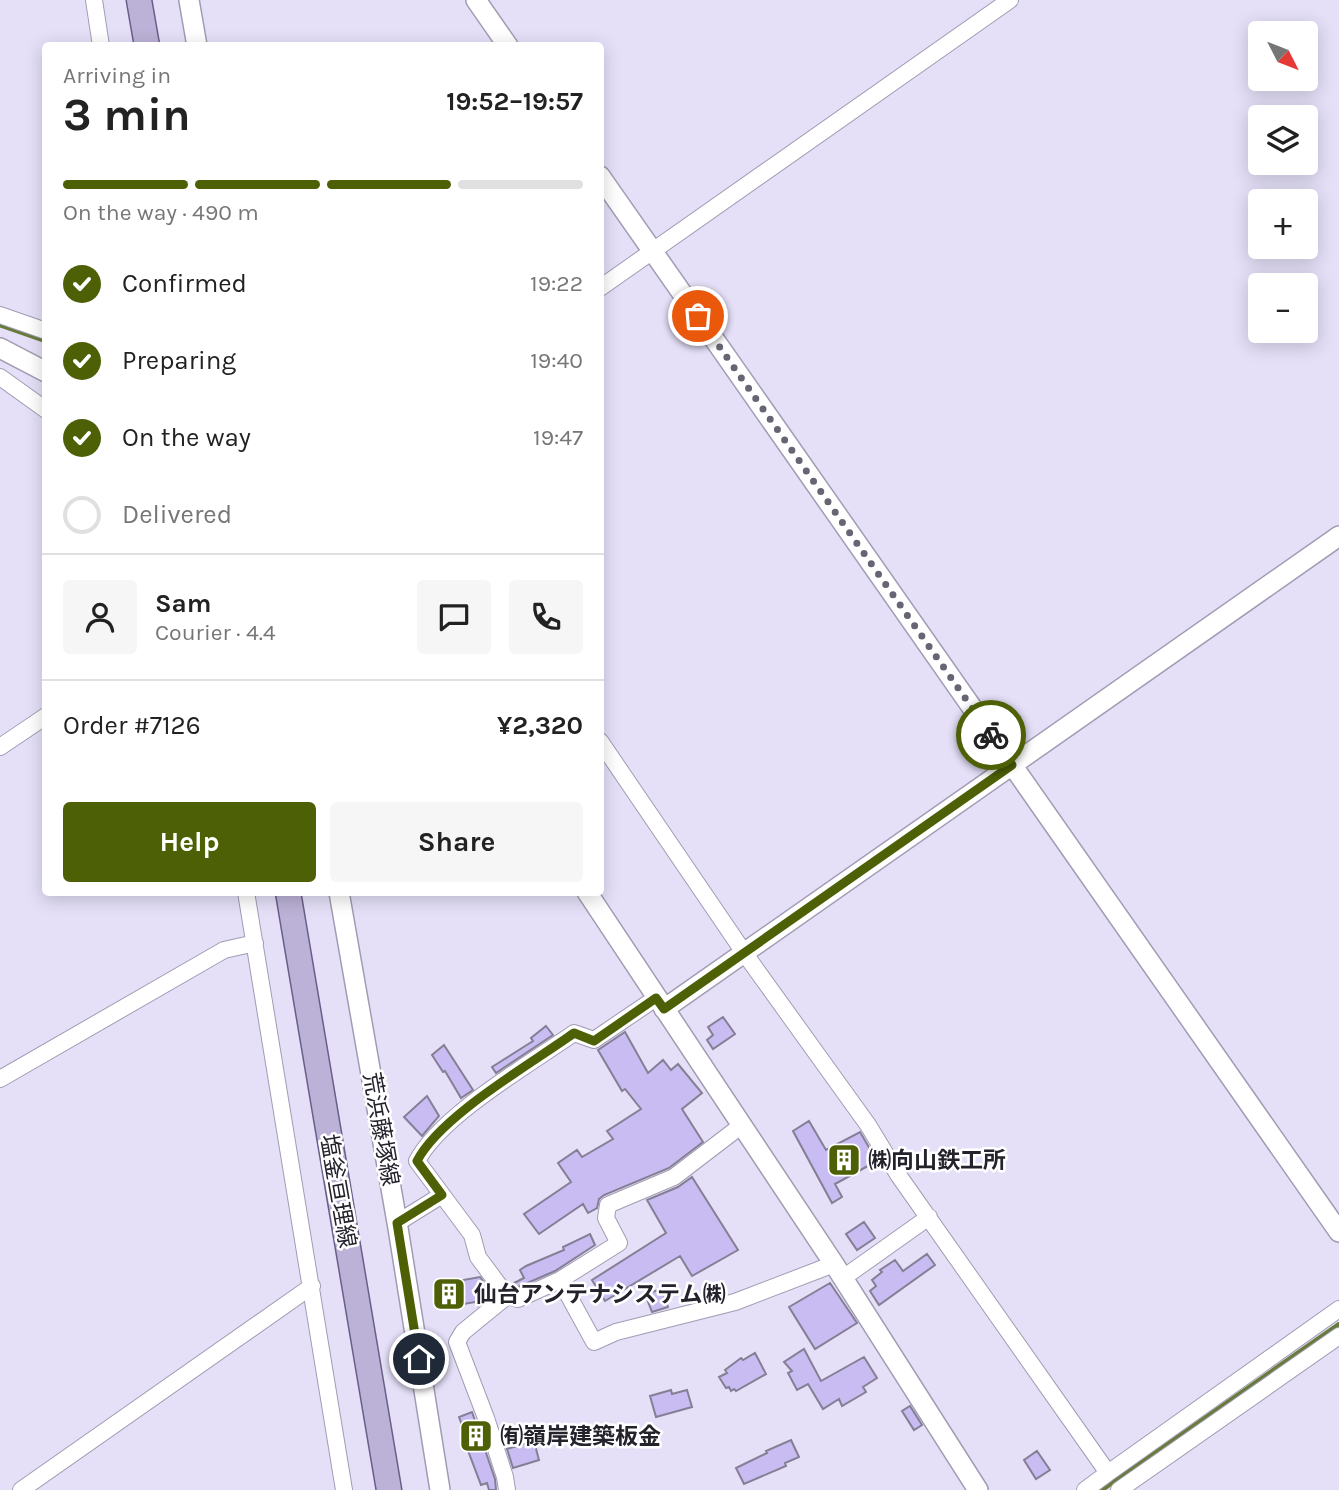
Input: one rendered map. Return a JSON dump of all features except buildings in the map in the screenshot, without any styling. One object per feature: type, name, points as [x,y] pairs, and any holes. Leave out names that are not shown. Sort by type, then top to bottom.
[{"type":"main road","points":[[139,0],[146,42]]},
{"type":"main road","name":"塩釜亘理線","points":[[289,896],[389,1490]]},
{"type":"street","points":[[94,0],[100,42]]},
{"type":"street","points":[[189,0],[196,42]]},
{"type":"street","points":[[476,0],[505,42]]},
{"type":"street","points":[[604,285],[1010,0]]},
{"type":"street","points":[[604,182],[1339,1232]]},
{"type":"street","points":[[0,315],[42,330]]},
{"type":"street","points":[[0,348],[42,370]]},
{"type":"street","points":[[0,377],[42,407]]},
{"type":"street","points":[[742,1125],[674,1177],[608,1205],[607,1218],[619,1243],[560,1280],[517,1299],[507,1296],[478,1256],[472,1235],[417,1161],[425,1146],[478,1100],[574,1033],[594,1041],[745,954],[1339,536]]},
{"type":"street","points":[[0,747],[42,719]]},
{"type":"street","points":[[604,747],[745,954],[868,1125],[899,1176],[1108,1473]]},
{"type":"street","points":[[247,896],[344,1490]]},
{"type":"street","name":"荒浜藤塚線","points":[[340,896],[440,1490]]},
{"type":"street","points":[[590,896],[839,1271],[978,1490]]},
{"type":"street","points":[[0,1079],[224,950],[255,943]]},
{"type":"street","points":[[397,1223],[442,1195]]},
{"type":"street","points":[[560,1280],[593,1342],[616,1332],[735,1302],[839,1271],[929,1217]]},
{"type":"street","points":[[21,1490],[312,1286]]},
{"type":"street","points":[[507,1296],[463,1332],[457,1342],[490,1430],[507,1490]]},
{"type":"street","points":[[1085,1490],[1339,1309]]},
{"type":"street","points":[[1119,1490],[1339,1336]]},
{"type":"waterway","points":[[0,325],[42,340]]},
{"type":"waterway","points":[[1102,1490],[1339,1324]]},
{"type":"way so far","points":[[698,316],[991,735]]},
{"type":"place","name":"㈱向山鉄工所","points":[[844,1160]]},
{"type":"place","name":"仙台アンテナシステム㈱","points":[[449,1294]]},
{"type":"place","name":"㈲嶺岸建築板金","points":[[476,1436]]},
{"type":"route","points":[[419,1359],[397,1223],[442,1195],[417,1161],[425,1146],[478,1100],[574,1033],[594,1041],[656,998],[664,1009],[1012,765],[991,735]]}]
